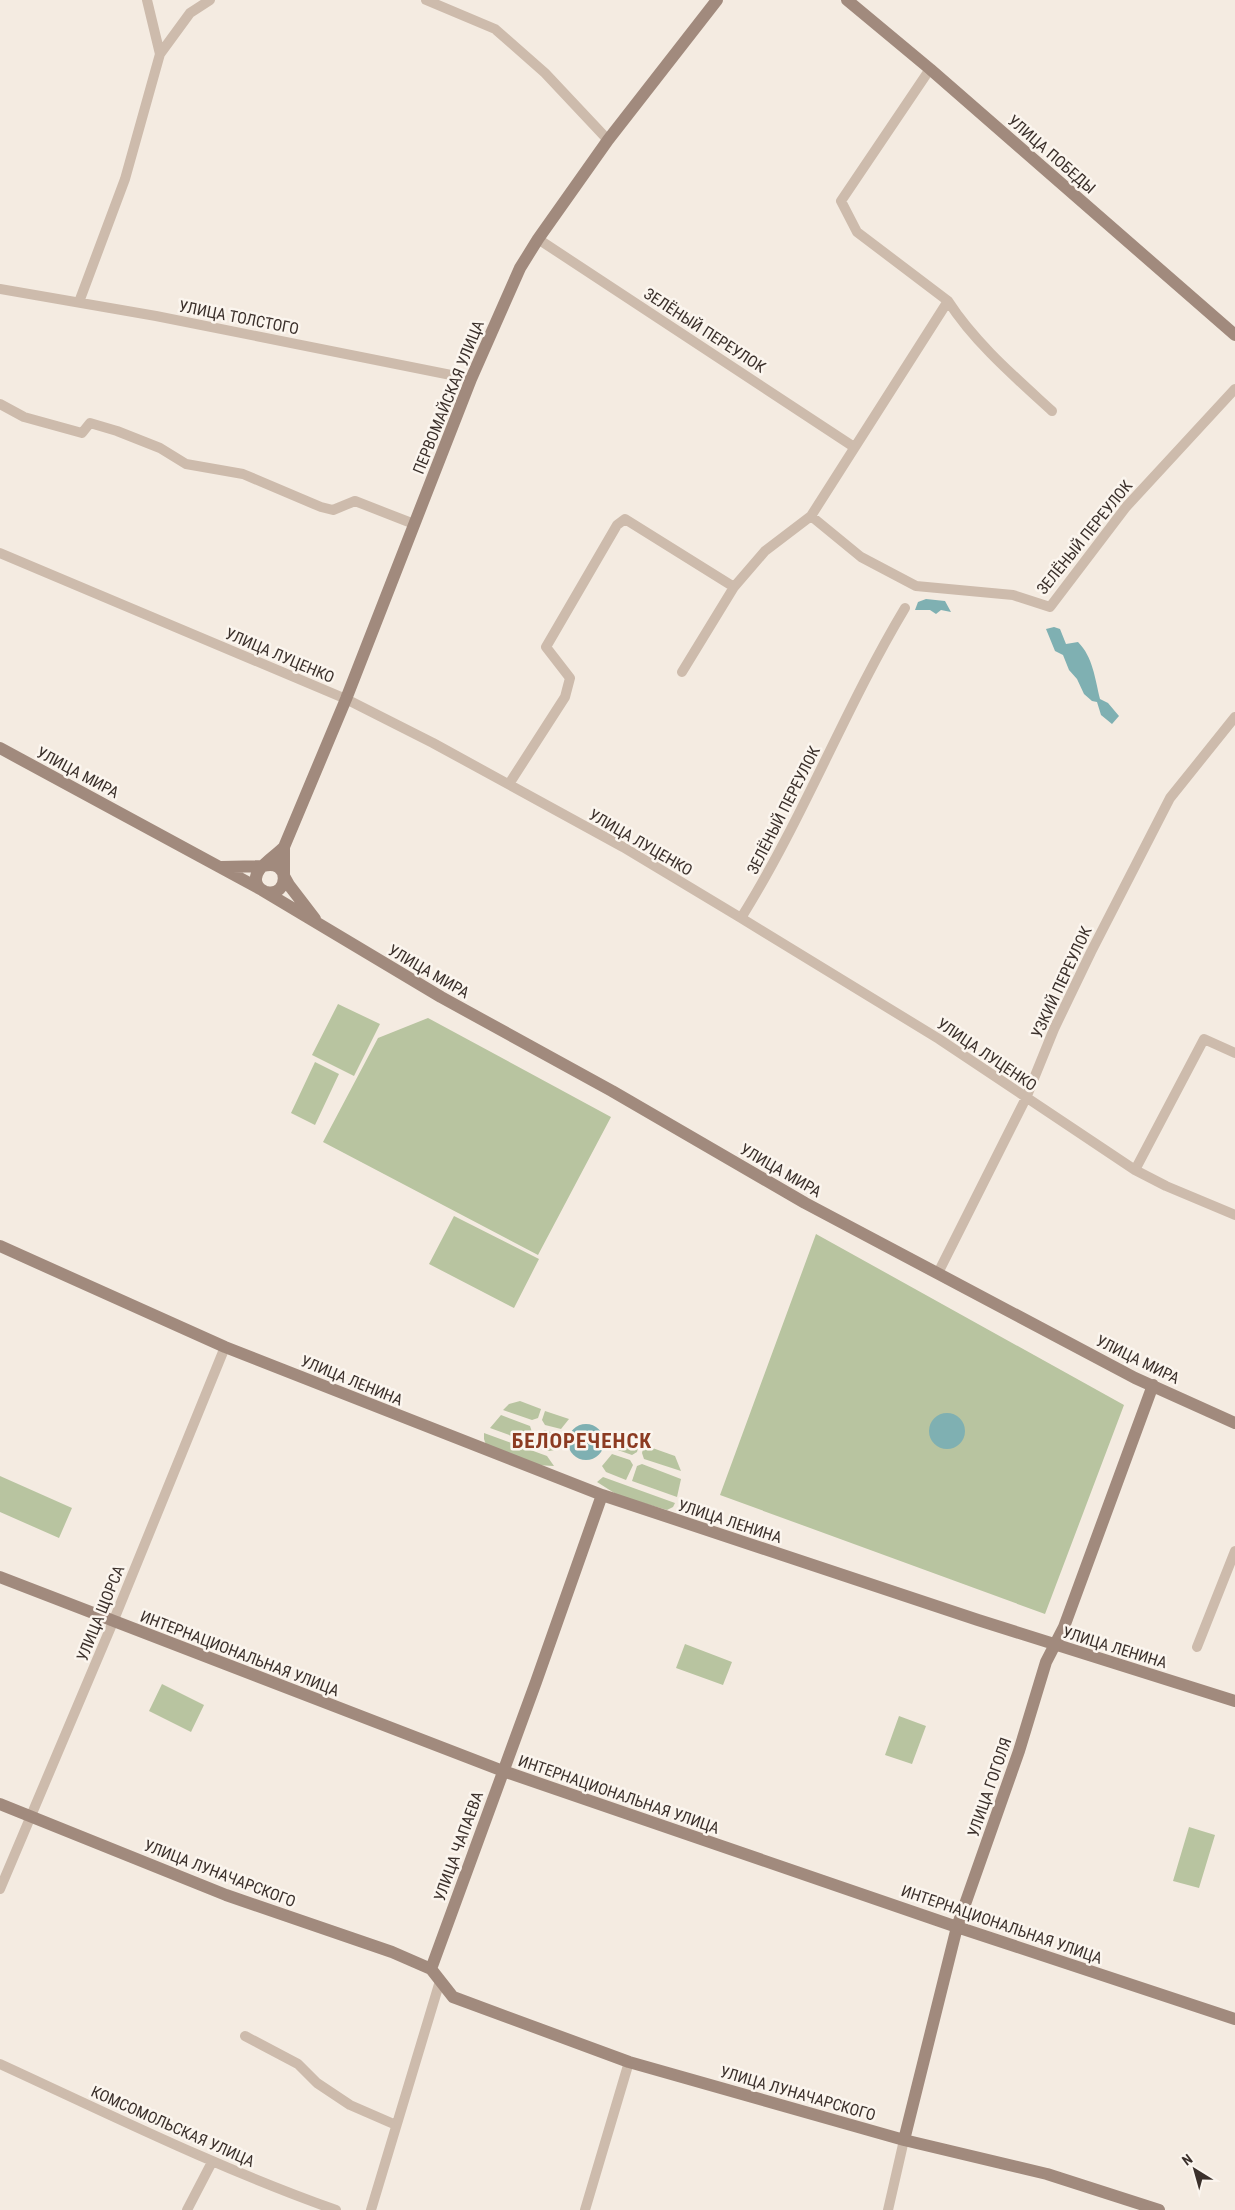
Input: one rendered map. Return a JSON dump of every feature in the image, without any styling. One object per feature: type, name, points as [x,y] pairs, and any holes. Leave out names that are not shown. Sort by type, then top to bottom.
[{"type":"street","points":[[147,0],[160,54]]},
{"type":"street","points":[[79,302],[125,179],[160,54],[190,13],[210,0]]},
{"type":"street","points":[[426,0],[495,29],[545,73],[608,140]]},
{"type":"street","name":"ПЕРВОМАЙСКАЯ УЛИЦА","points":[[284,876],[284,847],[346,699],[470,379],[520,268],[538,239],[608,140],[717,0]]},
{"type":"street","name":"УЛИЦА ПОБЕДЫ","points":[[846,0],[930,69],[1235,335]]},
{"type":"street","points":[[930,69],[841,201],[857,232],[948,301],[957,316],[1006,368],[1052,411]]},
{"type":"street","name":"ЗЕЛЁНЫЙ ПЕРЕУЛОК","points":[[538,239],[854,447]]},
{"type":"street","name":"УЛИЦА ТОЛСТОГО","points":[[0,290],[79,302],[470,379]]},
{"type":"street","points":[[682,672],[734,587],[765,551],[811,516],[948,301]]},
{"type":"street","name":"ЗЕЛЁНЫЙ ПЕРЕУЛОК","points":[[811,516],[861,556],[914,589],[1013,595],[1050,607],[1126,506],[1235,389]]},
{"type":"street","points":[[0,404],[24,417],[82,433],[90,423],[117,430],[160,448],[186,464],[243,474],[321,507],[333,510],[356,501],[414,524]]},
{"type":"street","points":[[509,784],[565,697],[570,678],[546,647],[617,524],[625,519],[734,587]]},
{"type":"street","name":"УЛИЦА ЛУЦЕНКО","points":[[0,553],[346,699],[433,743],[623,847],[939,1039],[1135,1170],[1166,1186],[1235,1215]]},
{"type":"street","name":"ЗЕЛЁНЫЙ ПЕРЕУЛОК","points":[[740,918],[765,880],[851,706],[905,608]]},
{"type":"street","name":"УЗКИЙ ПЕРЕУЛОК","points":[[938,1273],[1026,1098],[1054,1029],[1078,977],[1170,798],[1235,717]]},
{"type":"street","name":"УЛИЦА МИРА","points":[[0,748],[262,890],[321,927],[805,1203],[1000,1307],[1153,1385],[1235,1423]]},
{"type":"street","name":"ПЕРВОМАЙСКАЯ УЛИЦА","points":[[263,866],[284,847]]},
{"type":"street","points":[[269,864],[276,865],[282,870],[284,876],[284,882],[280,888],[275,892],[268,893],[258,886],[256,875],[263,866],[269,864]]},
{"type":"street","name":"УЛИЦА МИРА","points":[[220,867],[263,866]]},
{"type":"street","name":"УЛИЦА МИРА","points":[[284,876],[297,897],[321,927]]},
{"type":"street","points":[[1135,1170],[1204,1039],[1235,1053]]},
{"type":"street","name":"УЛИЦА ЛЕНИНА","points":[[0,1238],[217,1334],[225,1346]]},
{"type":"street","name":"УЛИЦА ЛЕНИНА","points":[[0,1246],[225,1346],[602,1495],[1235,1702]]},
{"type":"street","name":"УЛИЦА ЩОРСА","points":[[0,1889],[113,1622],[225,1346]]},
{"type":"street","name":"УЛИЦА ГОГОЛЯ","points":[[888,2210],[957,1927],[1019,1751],[1046,1662],[1056,1645],[1153,1385]]},
{"type":"street","name":"УЛИЦА ЧАПАЕВА","points":[[431,1969],[602,1495]]},
{"type":"street","points":[[1197,1647],[1235,1551]]},
{"type":"street","name":"ИНТЕРНАЦИОНАЛЬНАЯ УЛИЦА","points":[[0,1577],[503,1771],[957,1927],[1235,2019]]},
{"type":"street","name":"УЛИЦА ЛУНАЧАРСКОГО","points":[[0,1804],[226,1895],[392,1952],[431,1969]]},
{"type":"street","points":[[371,2210],[440,1981],[431,1969]]},
{"type":"street","name":"УЛИЦА ЛУНАЧАРСКОГО","points":[[440,1981],[453,1997],[629,2062],[904,2140],[1047,2174],[1159,2210]]},
{"type":"street","points":[[246,2036],[298,2064],[318,2083],[350,2105],[396,2124]]},
{"type":"street","points":[[585,2210],[629,2062]]},
{"type":"street","name":"КОМСОМОЛЬСКАЯ УЛИЦА","points":[[0,2064],[212,2162],[276,2189],[336,2210]]},
{"type":"street","points":[[187,2210],[212,2162]]},
{"type":"green space","points":[[338,1004],[380,1024],[354,1076],[312,1055]]},
{"type":"green space","points":[[428,1018],[611,1117],[538,1255],[323,1142],[378,1038]]},
{"type":"green space","points":[[315,1062],[339,1074],[315,1125],[291,1113]]},
{"type":"green space","points":[[454,1216],[539,1259],[514,1308],[429,1264]]},
{"type":"green space","points":[[816,1234],[1124,1405],[1045,1614],[720,1495]]},
{"type":"green space","points":[[520,1401],[541,1409],[538,1418],[532,1420],[503,1410],[509,1404]]},
{"type":"green space","points":[[545,1411],[569,1419],[561,1429],[545,1425],[542,1420]]},
{"type":"green space","points":[[501,1415],[530,1426],[532,1432],[528,1442],[490,1428]]},
{"type":"green space","points":[[545,1430],[558,1435],[557,1442],[560,1449],[549,1451],[534,1444],[538,1434]]},
{"type":"green space","points":[[484,1433],[547,1456],[554,1466],[536,1465],[486,1445]]},
{"type":"green space","points":[[614,1435],[639,1444],[637,1452],[632,1455],[612,1448]]},
{"type":"green space","points":[[644,1445],[675,1456],[681,1471],[644,1459],[642,1453]]},
{"type":"green space","points":[[612,1454],[630,1460],[633,1465],[626,1480],[606,1472],[602,1466]]},
{"type":"green space","points":[[642,1464],[681,1479],[677,1497],[632,1481],[637,1466]]},
{"type":"green space","points":[[0,1476],[72,1508],[59,1538],[0,1512]]},
{"type":"green space","points":[[603,1477],[675,1503],[673,1507],[667,1510],[619,1496],[597,1482]]},
{"type":"green space","points":[[685,1644],[732,1662],[723,1685],[676,1668]]},
{"type":"green space","points":[[162,1684],[204,1705],[191,1732],[149,1711]]},
{"type":"green space","points":[[899,1716],[926,1726],[912,1764],[885,1755]]},
{"type":"green space","points":[[1189,1827],[1215,1835],[1199,1888],[1173,1881]]},
{"type":"water","points":[[926,599],[945,601],[951,612],[941,610],[936,614],[930,610],[915,610],[918,602]]},
{"type":"water","points":[[1054,627],[1060,629],[1066,644],[1078,642],[1087,654],[1093,669],[1100,699],[1108,703],[1119,716],[1112,724],[1101,715],[1097,702],[1092,701],[1084,694],[1077,679],[1069,670],[1063,655],[1055,651],[1046,629]]},
{"type":"water","points":[[947,1413],[954,1414],[960,1418],[964,1424],[964,1438],[960,1444],[954,1448],[947,1449],[940,1448],[934,1444],[930,1438],[929,1431],[930,1424],[934,1418],[940,1414]]},
{"type":"water","points":[[586,1424],[593,1425],[599,1429],[603,1435],[603,1449],[599,1455],[593,1459],[586,1460],[579,1459],[573,1455],[569,1449],[568,1442],[569,1435],[573,1429],[579,1425]]},
{"type":"district","name":"БЕЛОРЕЧЕНСК","points":[[582,1441]]}]
